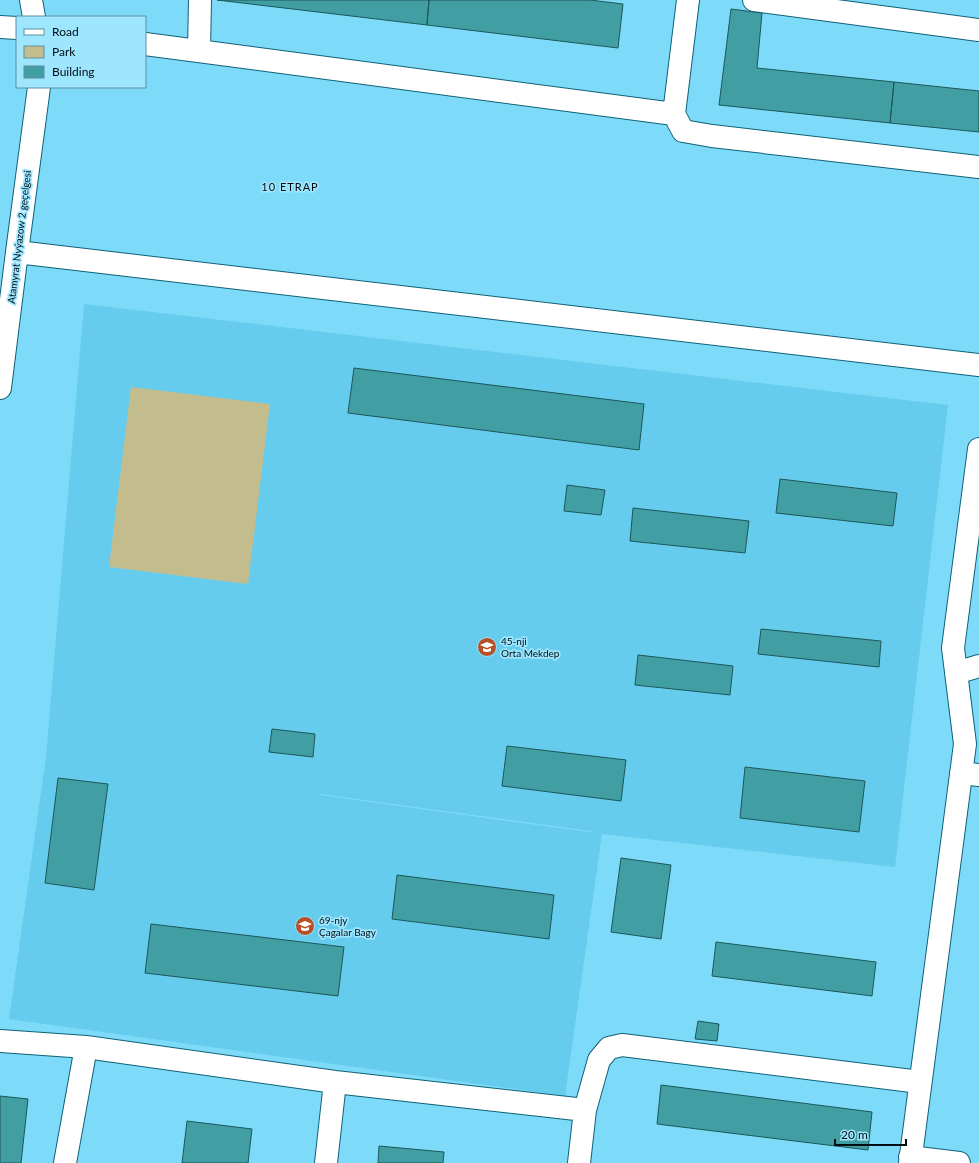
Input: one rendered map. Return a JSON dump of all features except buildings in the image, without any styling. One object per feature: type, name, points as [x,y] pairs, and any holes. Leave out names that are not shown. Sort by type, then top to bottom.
[{"type":"street","points":[[31,0],[34,16]]},
{"type":"street","points":[[199,50],[200,0]]},
{"type":"street","points":[[688,0],[674,114],[683,131],[712,136],[979,167]]},
{"type":"street","points":[[754,0],[979,30]]},
{"type":"street","points":[[0,27],[16,28]]},
{"type":"street","points":[[146,44],[674,114]]},
{"type":"street","name":"Atamyrat Nyýazow 2 geçelgesi","points":[[0,388],[39,88]]},
{"type":"street","points":[[17,252],[979,365]]},
{"type":"street","points":[[959,1163],[910,1160],[920,1082],[970,774],[953,648],[979,449]]},
{"type":"street","points":[[956,673],[979,666]]},
{"type":"street","points":[[0,1042],[86,1047],[335,1082],[585,1110]]},
{"type":"street","points":[[579,1163],[585,1110],[599,1060],[609,1048],[622,1044],[920,1082]]},
{"type":"street","points":[[65,1163],[86,1047]]},
{"type":"street","points":[[326,1163],[335,1082]]},
{"type":"shaded area","name":"45-nji Orta Mekdep","points":[[84,304],[948,405],[895,867],[602,834],[565,1096],[9,1019],[46,757]],"holes":[[[320,794],[590,831],[596,833]]]},
{"type":"green space","points":[[131,387],[270,404],[248,584],[109,567]]},
{"type":"place","name":"45-nji Orta Mekdep","points":[[487,647]]},
{"type":"place","name":"69-njy Çagalar Bagy","points":[[305,926]]},
{"type":"district","name":"10 ETRAP","points":[[290,187]]}]
